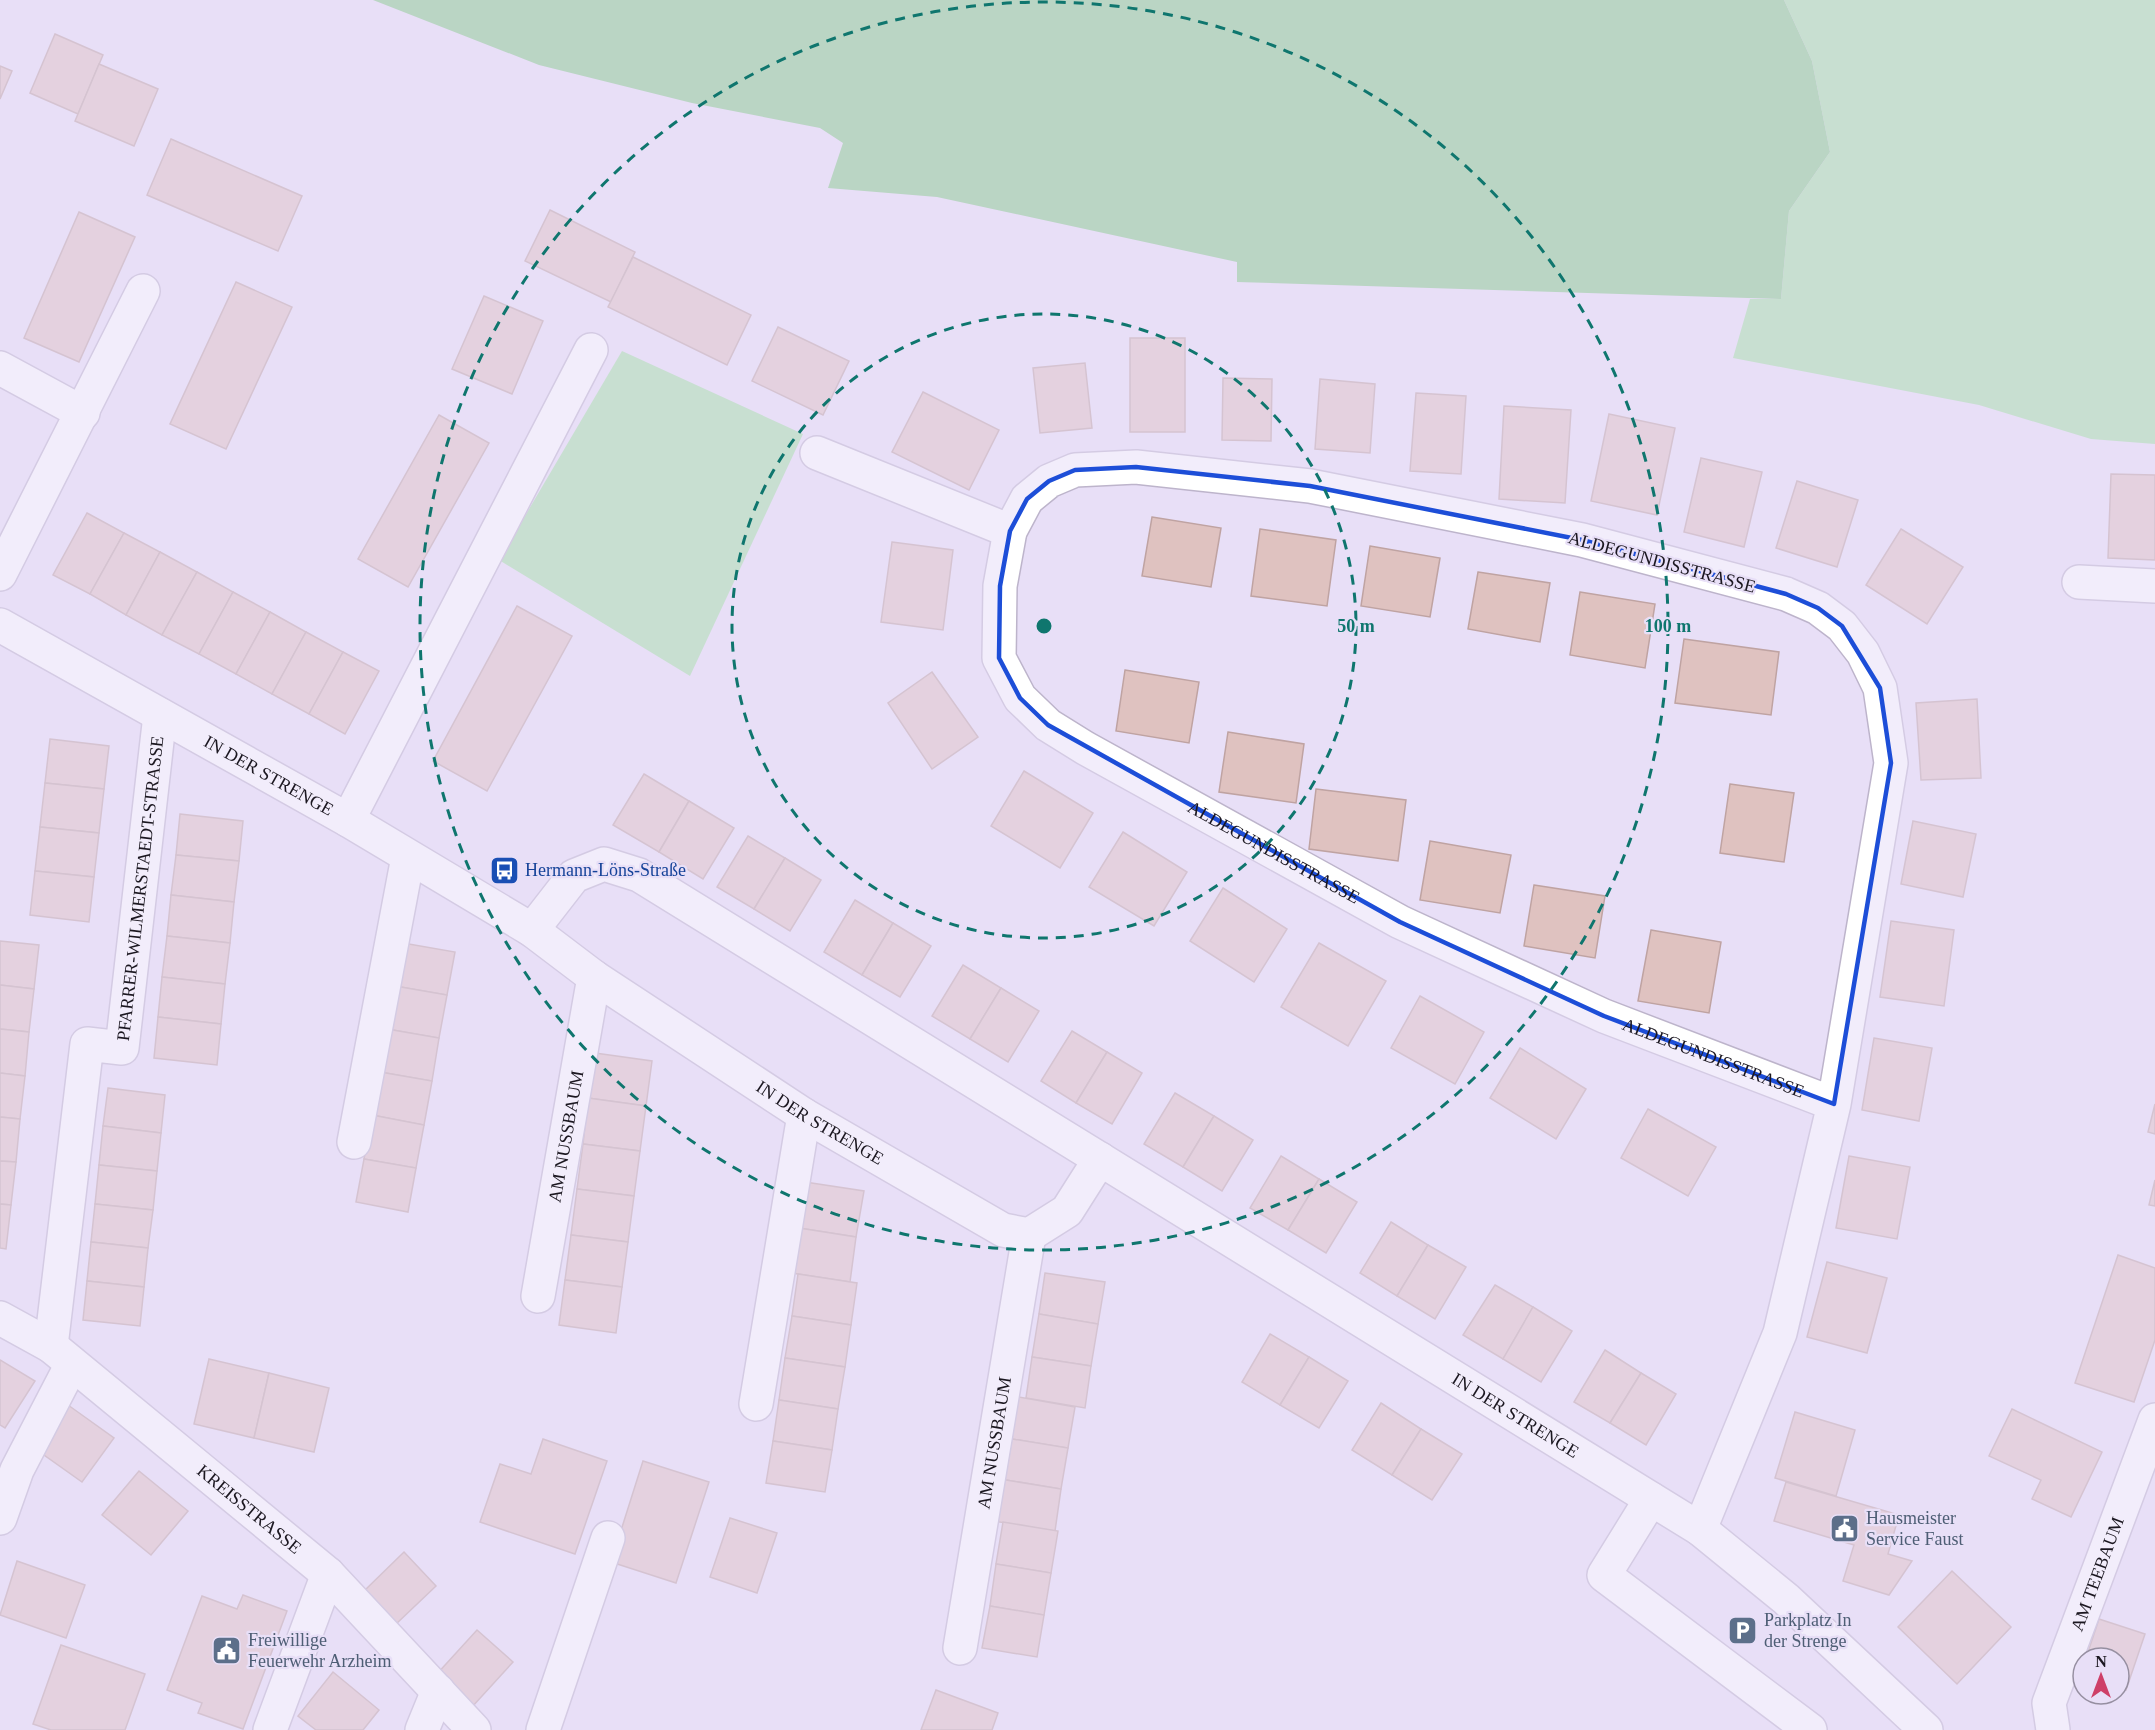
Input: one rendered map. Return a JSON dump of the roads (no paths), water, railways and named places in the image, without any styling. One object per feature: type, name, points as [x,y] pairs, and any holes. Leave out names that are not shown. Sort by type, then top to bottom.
[{"type":"street","points":[[0,574],[143,291]]},
{"type":"street","points":[[348,820],[591,350]]},
{"type":"street","points":[[0,368],[83,413]]},
{"type":"street","points":[[817,453],[1010,531]]},
{"type":"street","name":"ALDEGUNDISSTRASSE","points":[[1700,1529],[1780,1333],[1834,1104],[1891,763],[1880,688],[1863,653],[1842,626],[1818,608],[1786,594],[1582,540],[1310,486],[1136,467],[1075,470],[1049,481],[1027,499],[1010,531],[1000,586],[999,658],[1020,698],[1048,725],[1085,748],[1400,922],[1604,1016],[1834,1104]]},
{"type":"street","points":[[2079,582],[2155,586]]},
{"type":"street","name":"IN DER STRENGE","points":[[0,625],[348,820],[532,930],[594,977],[804,1115],[1003,1230],[1029,1235]]},
{"type":"street","name":"PFARRER-WILMERSTAEDT-STRASSE","points":[[61,1355],[87,1044],[122,1048],[160,715]]},
{"type":"street","points":[[354,1142],[408,857]]},
{"type":"street","name":"IN DER STRENGE","points":[[532,930],[574,876],[604,864],[639,875],[1700,1529],[1780,1607],[1914,1725]]},
{"type":"street","name":"AM NUSSBAUM","points":[[538,1296],[594,977]]},
{"type":"street","points":[[756,1404],[804,1115]]},
{"type":"street","points":[[1029,1235],[1067,1211],[1100,1159]]},
{"type":"street","name":"AM NUSSBAUM","points":[[960,1648],[1029,1235]]},
{"type":"street","name":"KREISSTRASSE","points":[[0,1318],[61,1355],[327,1575],[474,1730]]},
{"type":"street","points":[[0,1518],[61,1355]]},
{"type":"street","name":"AM TEEBAUM","points":[[2053,1730],[2049,1704],[2155,1420]]},
{"type":"street","points":[[1651,1499],[1604,1575],[1810,1730]]},
{"type":"street","points":[[543,1730],[608,1538]]},
{"type":"street","points":[[270,1730],[327,1575]]},
{"type":"street","points":[[422,1730],[438,1691]]},
{"type":"place","name":"Hermann-Löns-Straße","points":[[504,870]]},
{"type":"place","name":"Hausmeister Service Faust","points":[[1845,1528]]},
{"type":"place","name":"Parkplatz In der Strenge","points":[[1743,1630]]},
{"type":"place","name":"Freiwillige Feuerwehr Arzheim","points":[[227,1650]]}]
